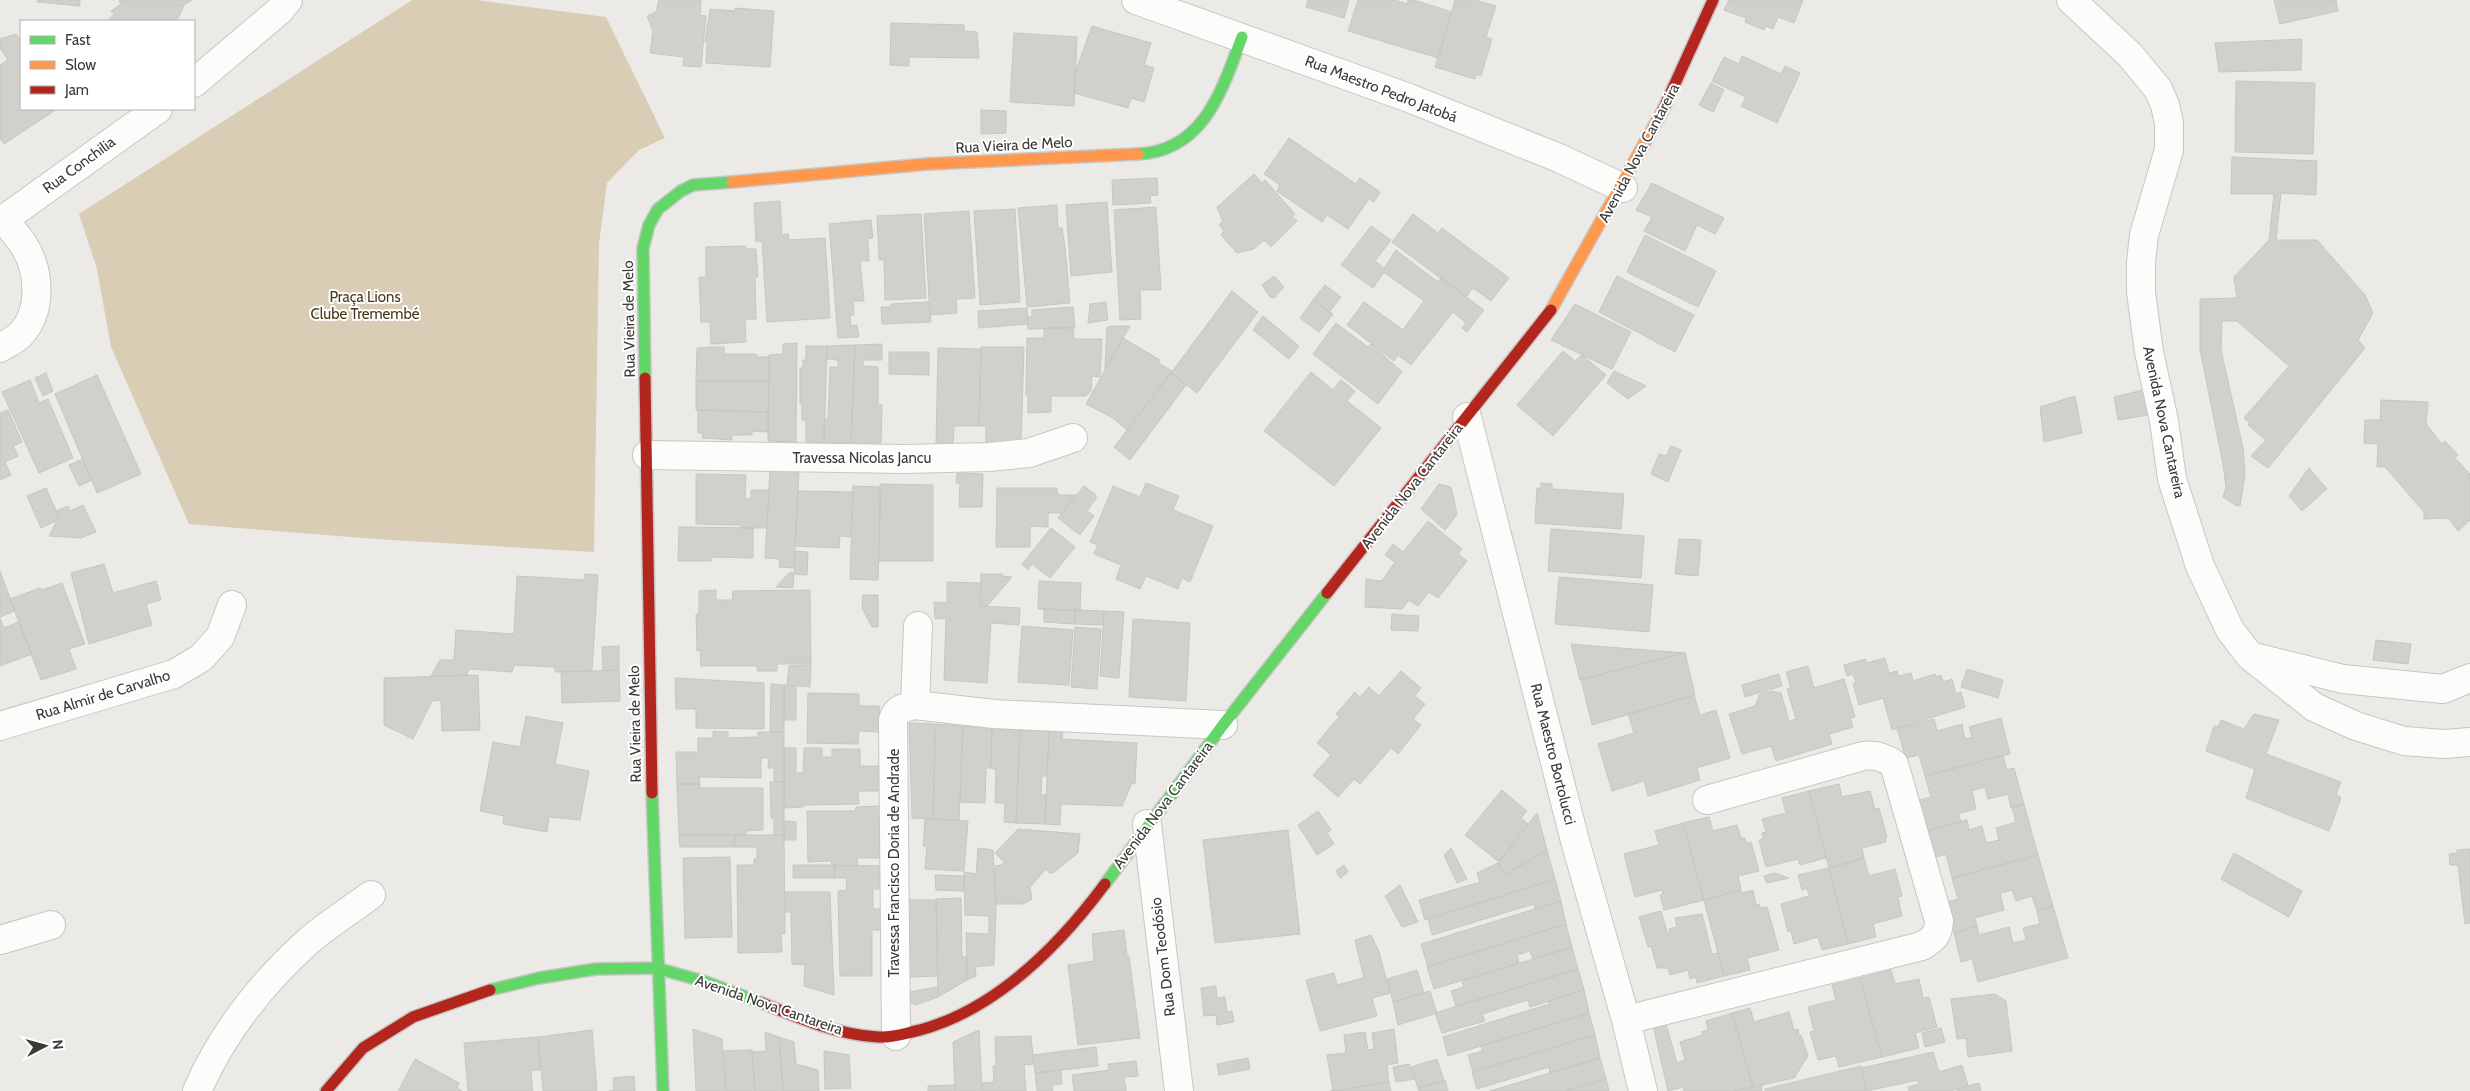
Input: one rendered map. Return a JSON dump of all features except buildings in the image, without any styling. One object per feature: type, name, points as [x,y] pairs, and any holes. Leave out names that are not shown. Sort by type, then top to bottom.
[{"type":"street","points":[[195,82],[280,10],[288,0]]},
{"type":"street","name":"Rua Maestro Pedro Jatobá","points":[[1136,0],[1409,98],[1550,154],[1622,188]]},
{"type":"street","name":"Avenida Nova Cantareira","points":[[326,1091],[363,1048],[413,1017],[474,994],[539,978],[596,969],[656,968],[703,981],[823,1027],[870,1036],[896,1036],[941,1024],[982,1002],[1015,980],[1050,949],[1084,912],[1147,824],[1223,725],[1550,312],[1656,127],[1713,0]]},
{"type":"street","name":"Avenida Nova Cantareira","points":[[2071,0],[2130,55],[2158,89],[2169,123],[2169,150],[2144,235],[2141,262],[2141,292],[2149,352],[2164,421],[2172,479],[2200,566],[2230,630],[2249,655],[2314,707],[2356,726],[2404,741],[2444,744],[2470,742]]},
{"type":"street","name":"Rua Vieira de Melo","points":[[663,1091],[656,968],[649,668],[643,248],[648,225],[657,210],[669,196],[693,185],[926,164],[1143,154],[1178,145],[1201,124],[1223,88],[1242,37]]},
{"type":"street","name":"Rua Conchilia","points":[[2,221],[157,110]]},
{"type":"street","points":[[0,348],[20,335],[33,314],[37,290],[33,263],[23,244],[2,221]]},
{"type":"street","name":"Rua Maestro Bortolucci","points":[[1467,416],[1575,841],[1626,1020],[1643,1091]]},
{"type":"street","name":"Travessa Nicolas Jancu","points":[[647,455],[904,459],[989,457],[1029,453],[1073,438]]},
{"type":"street","name":"Rua Almir de Carvalho","points":[[0,726],[174,674],[201,658],[220,637],[232,605]]},
{"type":"street","points":[[918,626],[915,705],[994,714],[1223,725]]},
{"type":"street","points":[[2249,655],[2343,679],[2443,689],[2470,678]]},
{"type":"street","name":"Travessa Francisco Doria de Andrade","points":[[896,1036],[892,720],[896,712],[902,708],[915,705]]},
{"type":"street","points":[[1626,1020],[1922,946],[1934,939],[1938,932],[1939,921],[1894,764],[1886,759],[1874,755],[1864,756],[1707,800]]},
{"type":"street","name":"Rua Dom Teodósio","points":[[1147,824],[1179,1091]]},
{"type":"street","points":[[197,1091],[208,1067],[258,991],[312,938],[371,895]]},
{"type":"street","points":[[0,940],[51,926]]},
{"type":"green space","name":"Praça Lions Clube Tremembé","points":[[412,0],[476,0],[606,17],[665,138],[639,150],[607,183],[599,244],[594,552],[375,539],[189,524],[111,347],[97,269],[79,214]]},
{"type":"traffic: fast","points":[[1138,154],[1161,150],[1179,142],[1195,130],[1218,97],[1242,37]]},
{"type":"traffic: fast","points":[[645,378],[643,248],[649,225],[658,209],[681,191],[693,185],[732,182]]},
{"type":"traffic: fast","points":[[1105,884],[1223,725],[1327,593]]},
{"type":"traffic: fast","points":[[652,793],[663,1091]]},
{"type":"traffic: fast","points":[[490,990],[539,978],[596,969],[656,968],[703,981],[762,1003]]},
{"type":"traffic: slow","points":[[1551,310],[1663,110]]},
{"type":"traffic: slow","points":[[732,182],[927,164],[1138,154]]},
{"type":"traffic: jam","points":[[1663,110],[1713,0]]},
{"type":"traffic: jam","points":[[1327,593],[1551,310]]},
{"type":"traffic: jam","points":[[645,378],[652,793]]},
{"type":"traffic: jam","points":[[762,1003],[804,1020],[863,1036],[889,1037],[920,1030],[948,1020],[975,1007],[1024,973],[1067,930],[1105,884]]},
{"type":"traffic: jam","points":[[326,1091],[363,1048],[413,1017],[490,990]]}]
